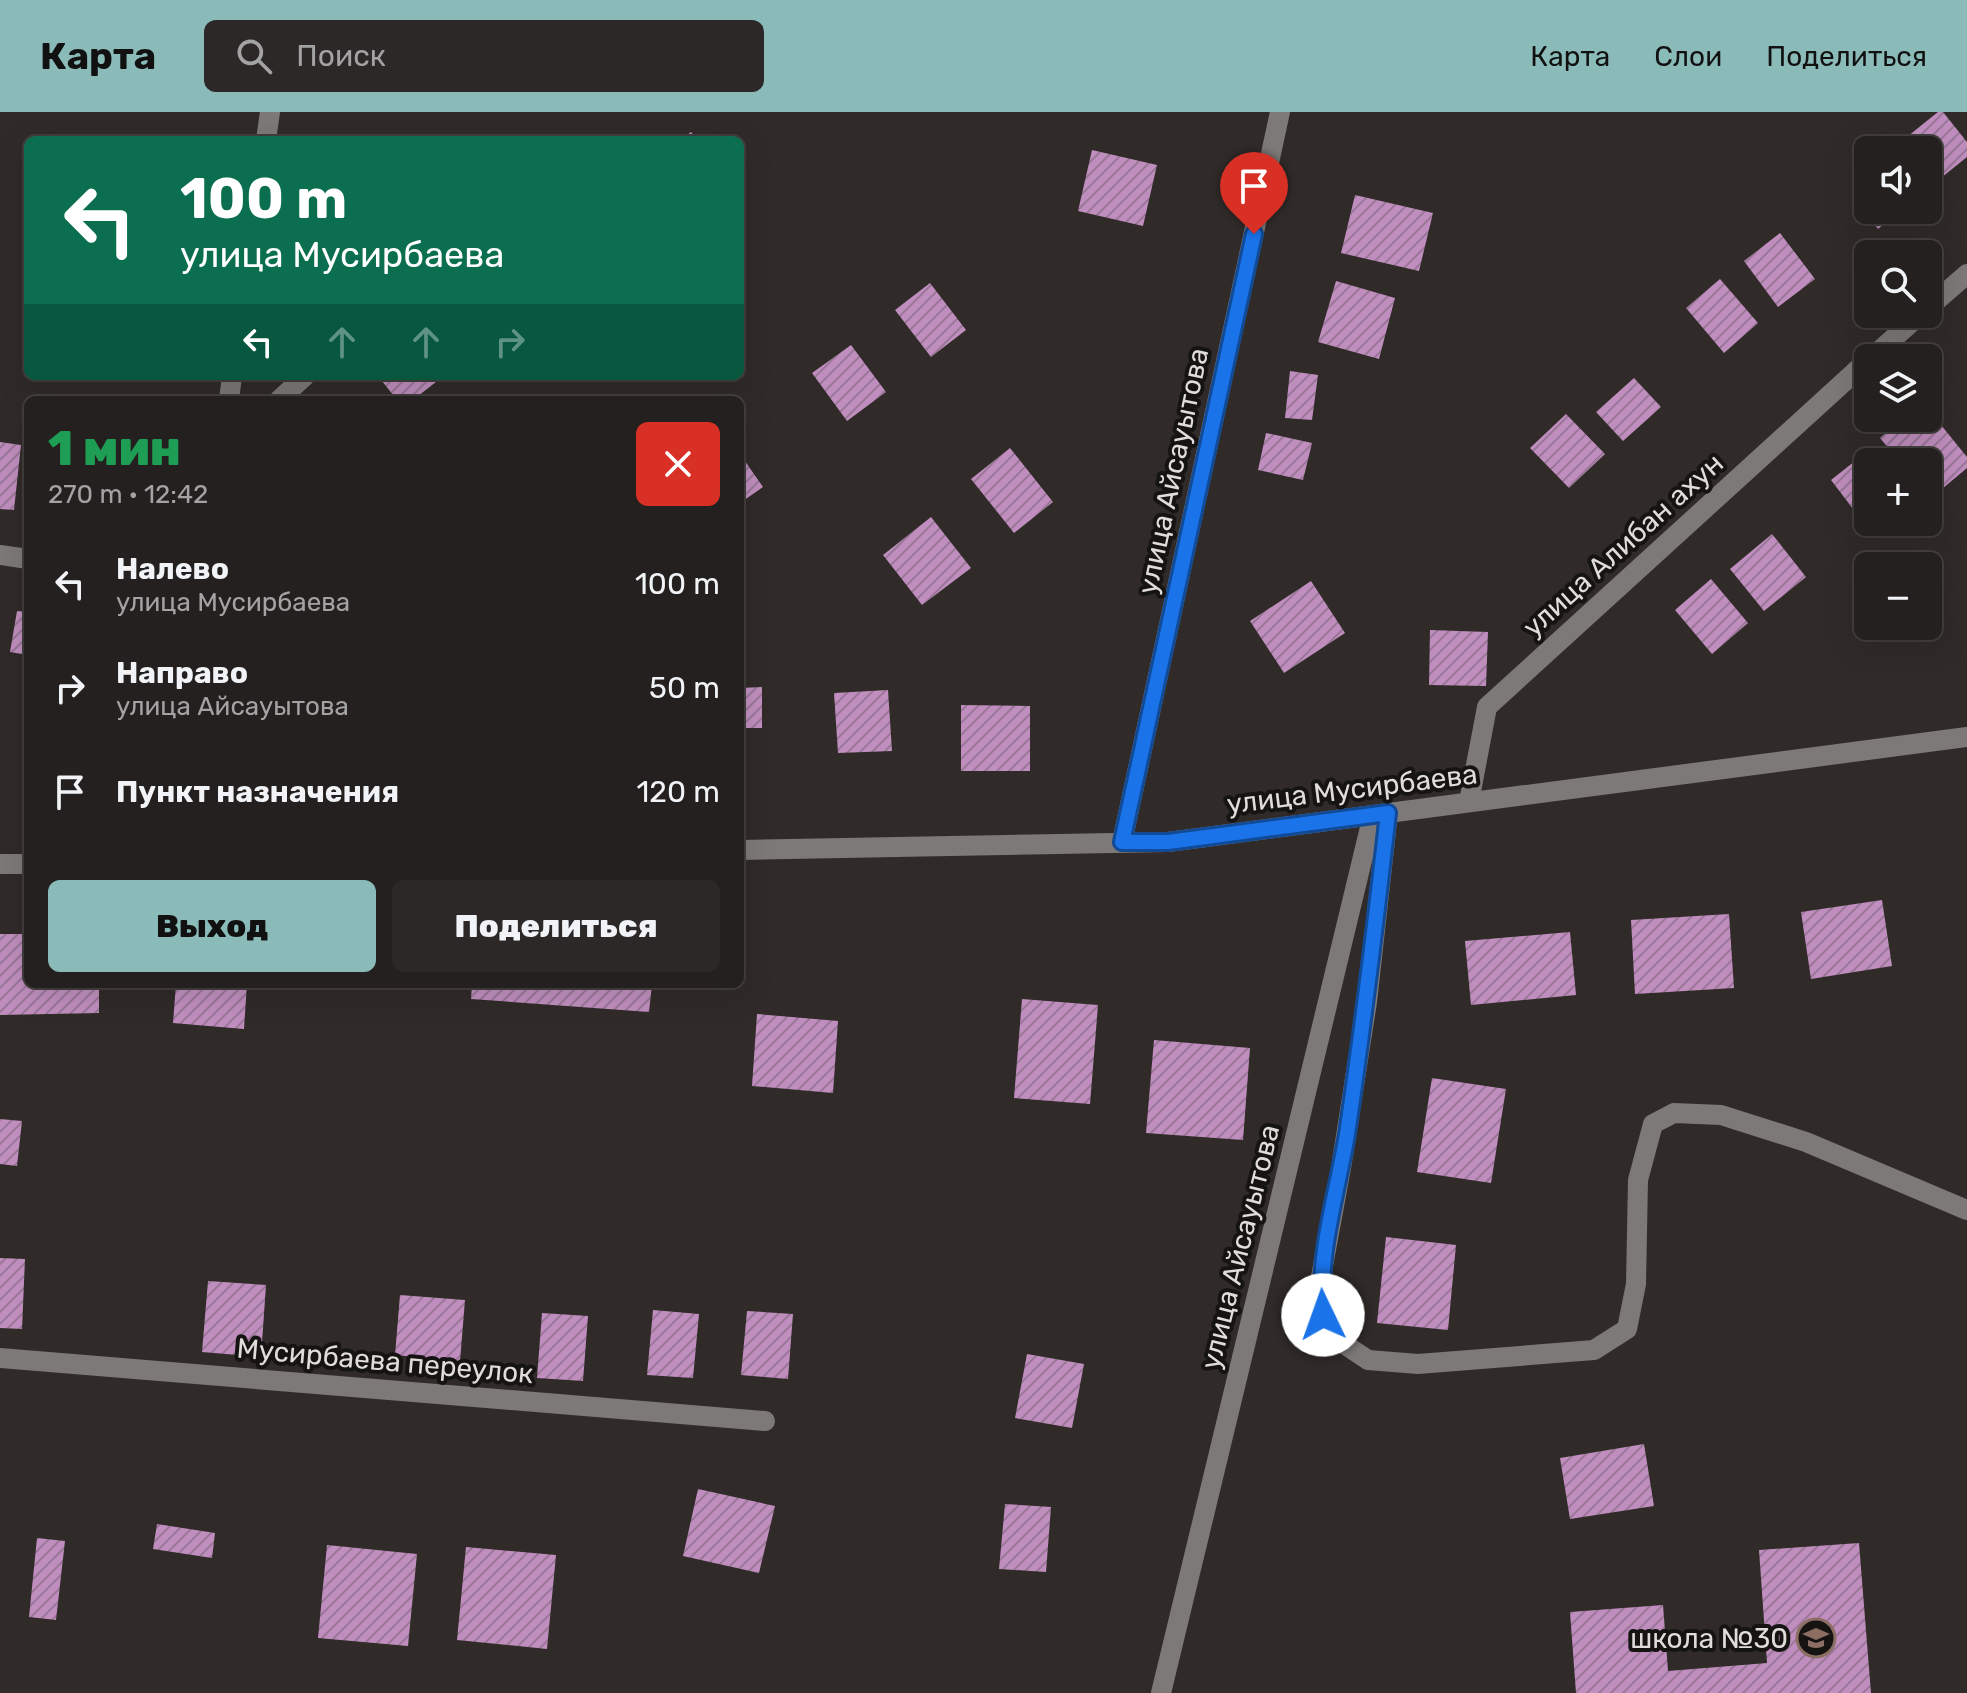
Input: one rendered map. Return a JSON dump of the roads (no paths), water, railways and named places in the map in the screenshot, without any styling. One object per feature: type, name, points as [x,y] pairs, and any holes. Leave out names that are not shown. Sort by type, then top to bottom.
[{"type":"street","points":[[267,136],[270,112]]},
{"type":"street","name":"улица Айсауытова","points":[[1122,842],[1280,112]]},
{"type":"street","points":[[1942,296],[1967,274]]},
{"type":"street","name":"улица Алибан ахун","points":[[1886,344],[1905,328]]},
{"type":"street","name":"улица Алибан ахун","points":[[1469,802],[1487,707],[1854,373]]},
{"type":"street","points":[[283,396],[301,380]]},
{"type":"street","points":[[0,555],[24,558]]},
{"type":"street","name":"улица Мусирбаева","points":[[744,850],[1168,842],[1967,737]]},
{"type":"street","points":[[1380,814],[1367,1002],[1320,1282],[1323,1315],[1335,1338],[1368,1360],[1418,1364],[1594,1350],[1627,1329],[1636,1284],[1638,1180],[1653,1124],[1674,1113],[1721,1115],[1806,1142],[1967,1210]]},
{"type":"street","name":"улица Айсауытова","points":[[1161,1693],[1380,814]]},
{"type":"street","points":[[0,864],[24,864]]},
{"type":"street","name":"Мусирбаева переулок","points":[[0,1358],[765,1421]]},
{"type":"place","name":"школа №30","points":[[1816,1638]]}]
